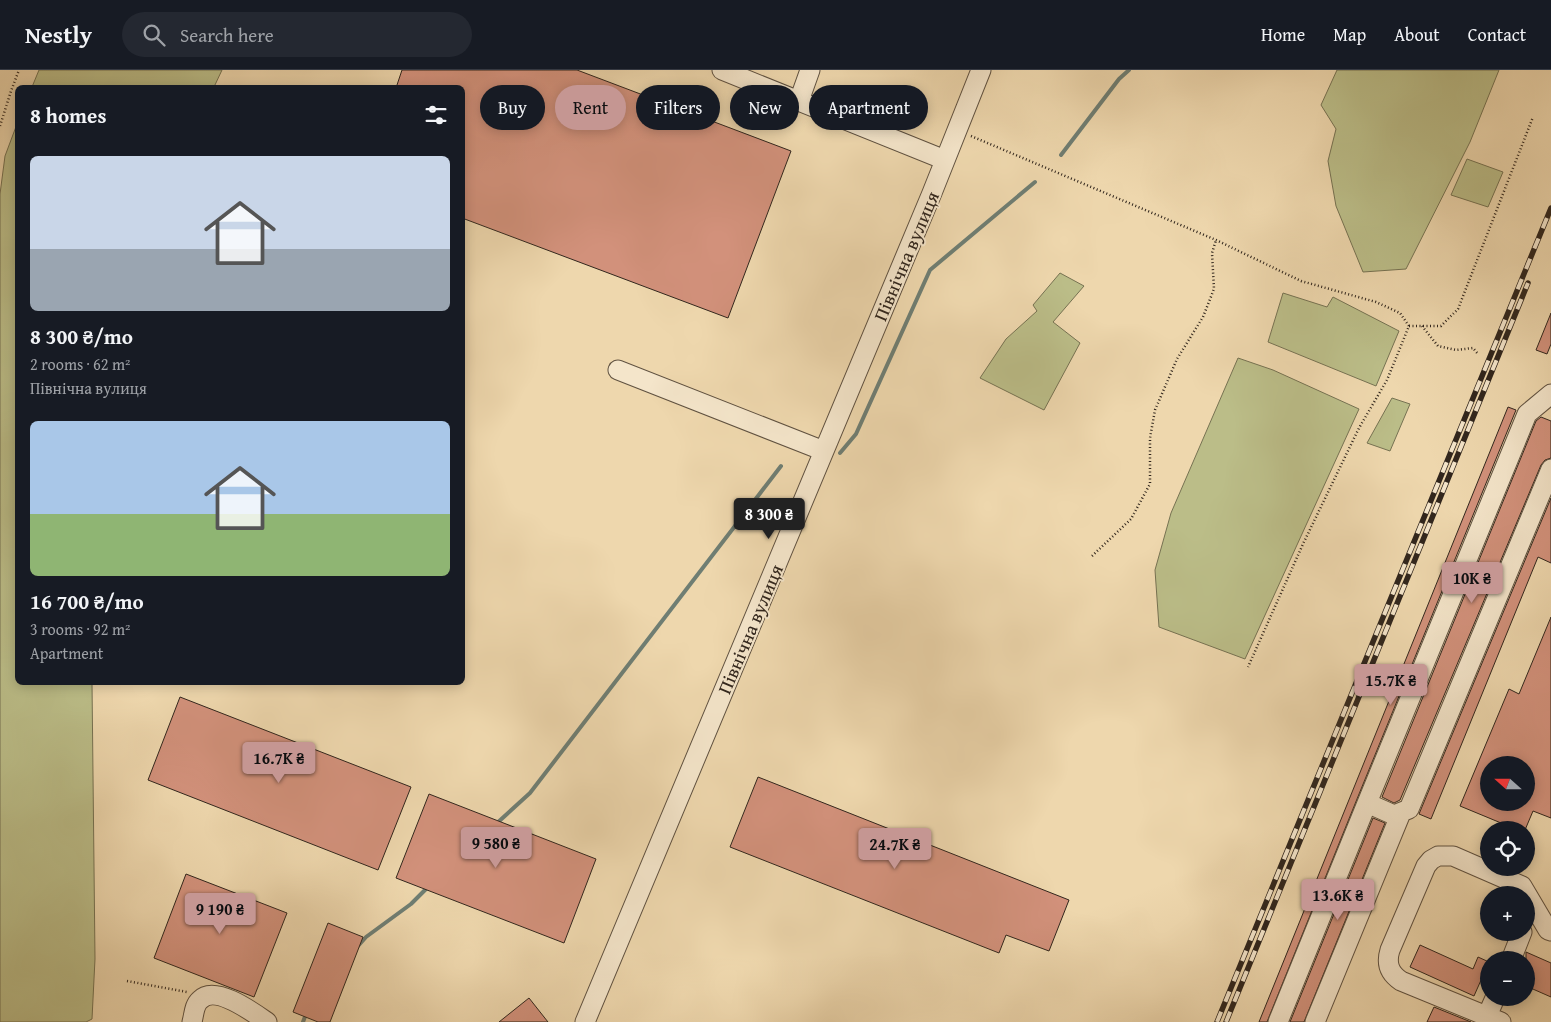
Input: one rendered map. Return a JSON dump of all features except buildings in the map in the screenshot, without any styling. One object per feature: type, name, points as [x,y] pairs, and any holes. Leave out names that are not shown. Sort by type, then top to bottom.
[{"type":"street","points":[[722,70],[759,85]]},
{"type":"street","points":[[810,70],[799,101],[945,160]]},
{"type":"street","name":"Північна вулиця","points":[[585,1022],[981,70]]},
{"type":"street","points":[[618,370],[824,451]]},
{"type":"street","points":[[1278,1022],[1527,414],[1551,394]]},
{"type":"street","points":[[1367,803],[1394,815],[1408,809],[1551,469]]},
{"type":"street","points":[[1315,1022],[1400,812]]},
{"type":"street","points":[[1495,1006],[1494,1019],[1401,980],[1390,971],[1388,957],[1426,866],[1438,856],[1453,856],[1522,886]]},
{"type":"street","points":[[1535,908],[1548,930],[1551,931]]},
{"type":"street","points":[[192,1022],[195,1007],[199,1000],[206,996],[214,995],[242,1004],[267,1022]]},
{"type":"path","points":[[0,126],[19,70]]},
{"type":"path","points":[[1408,326],[1441,326],[1458,309],[1533,117]]},
{"type":"path","points":[[957,130],[1216,240],[1301,281],[1376,302],[1400,313],[1408,326]]},
{"type":"path","points":[[1092,556],[1131,519],[1150,484],[1150,438],[1155,410],[1178,359],[1203,317],[1214,289],[1212,253],[1216,240]]},
{"type":"path","points":[[1248,667],[1303,544],[1359,428],[1387,380],[1408,326]]},
{"type":"path","points":[[1422,326],[1438,346],[1456,350],[1473,348],[1478,354]]},
{"type":"path","points":[[126,981],[206,996]]},
{"type":"green space","points":[[39,70],[222,70],[215,85],[33,85]]},
{"type":"green space","points":[[1337,70],[1499,70],[1470,142],[1406,269],[1363,272],[1336,206],[1328,161],[1336,129],[1321,105]]},
{"type":"green space","points":[[15,129],[15,685],[92,685],[95,959],[92,1019],[86,1022],[0,1022],[0,194],[5,156]]},
{"type":"green space","points":[[1467,159],[1503,172],[1488,207],[1451,195]]},
{"type":"green space","points":[[1060,273],[1084,286],[1053,322],[1080,343],[1044,410],[980,378],[1006,339],[1037,311],[1033,305]]},
{"type":"green space","points":[[1283,293],[1327,307],[1333,297],[1399,331],[1376,386],[1268,342]]},
{"type":"green space","points":[[1238,358],[1273,370],[1359,409],[1245,659],[1159,627],[1155,570],[1171,513]]},
{"type":"green space","points":[[1392,398],[1410,404],[1390,451],[1367,443]]},
{"type":"waterway","points":[[1061,155],[1119,79],[1129,70]]},
{"type":"waterway","points":[[840,453],[856,434],[930,270],[1035,182]]},
{"type":"waterway","points":[[496,824],[530,793],[781,466]]},
{"type":"waterway","points":[[358,946],[366,937],[411,904],[429,886]]},
{"type":"waterway","points":[[303,1022],[306,1014]]},
{"type":"railway","points":[[1217,1022],[1551,208]]},
{"type":"railway","points":[[1226,1022],[1528,283]]}]
